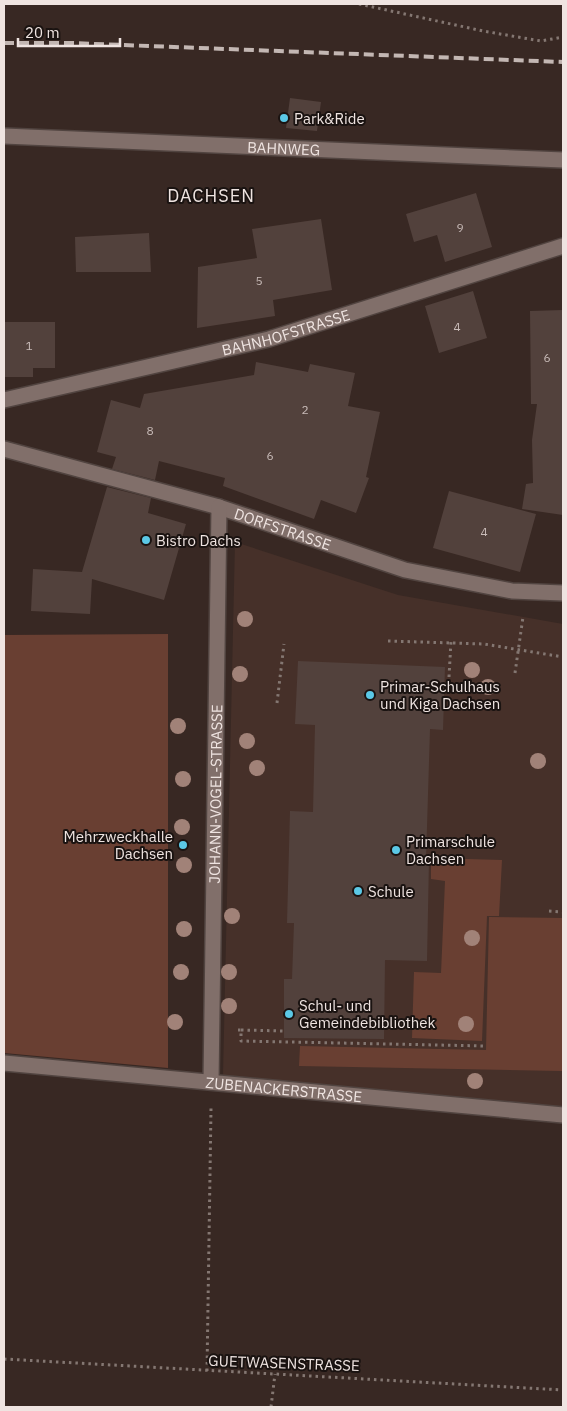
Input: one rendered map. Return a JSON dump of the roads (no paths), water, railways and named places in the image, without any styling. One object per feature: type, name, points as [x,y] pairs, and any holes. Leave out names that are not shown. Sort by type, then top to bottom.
[{"type":"street","name":"BAHNWEG","points":[[4,136],[563,160]]},
{"type":"street","name":"BAHNHOFSTRASSE","points":[[4,400],[269,339],[563,246]]},
{"type":"street","name":"DORFSTRASSE","points":[[4,450],[219,508],[405,570],[512,590],[563,593]]},
{"type":"street","name":"JOHANN-VOGEL-STRASSE","points":[[211,1082],[219,508]]},
{"type":"street","name":"ZUBENACKERSTRASSE","points":[[4,1063],[563,1116]]},
{"type":"railway","points":[[4,43],[71,43],[563,62]]},
{"type":"place","name":"Park&Ride","points":[[284,118]]},
{"type":"place","name":"Bistro Dachs","points":[[146,540]]},
{"type":"place","name":"Primar-Schulhaus und Kiga Dachsen","points":[[370,695]]},
{"type":"place","name":"Mehrzweckhalle Dachsen","points":[[183,845]]},
{"type":"place","name":"Primarschule Dachsen","points":[[396,850]]},
{"type":"place","name":"Schule","points":[[358,891]]},
{"type":"place","name":"Schul- und Gemeindebibliothek","points":[[289,1014]]},
{"type":"district","name":"DACHSEN","points":[[211,195]]}]
